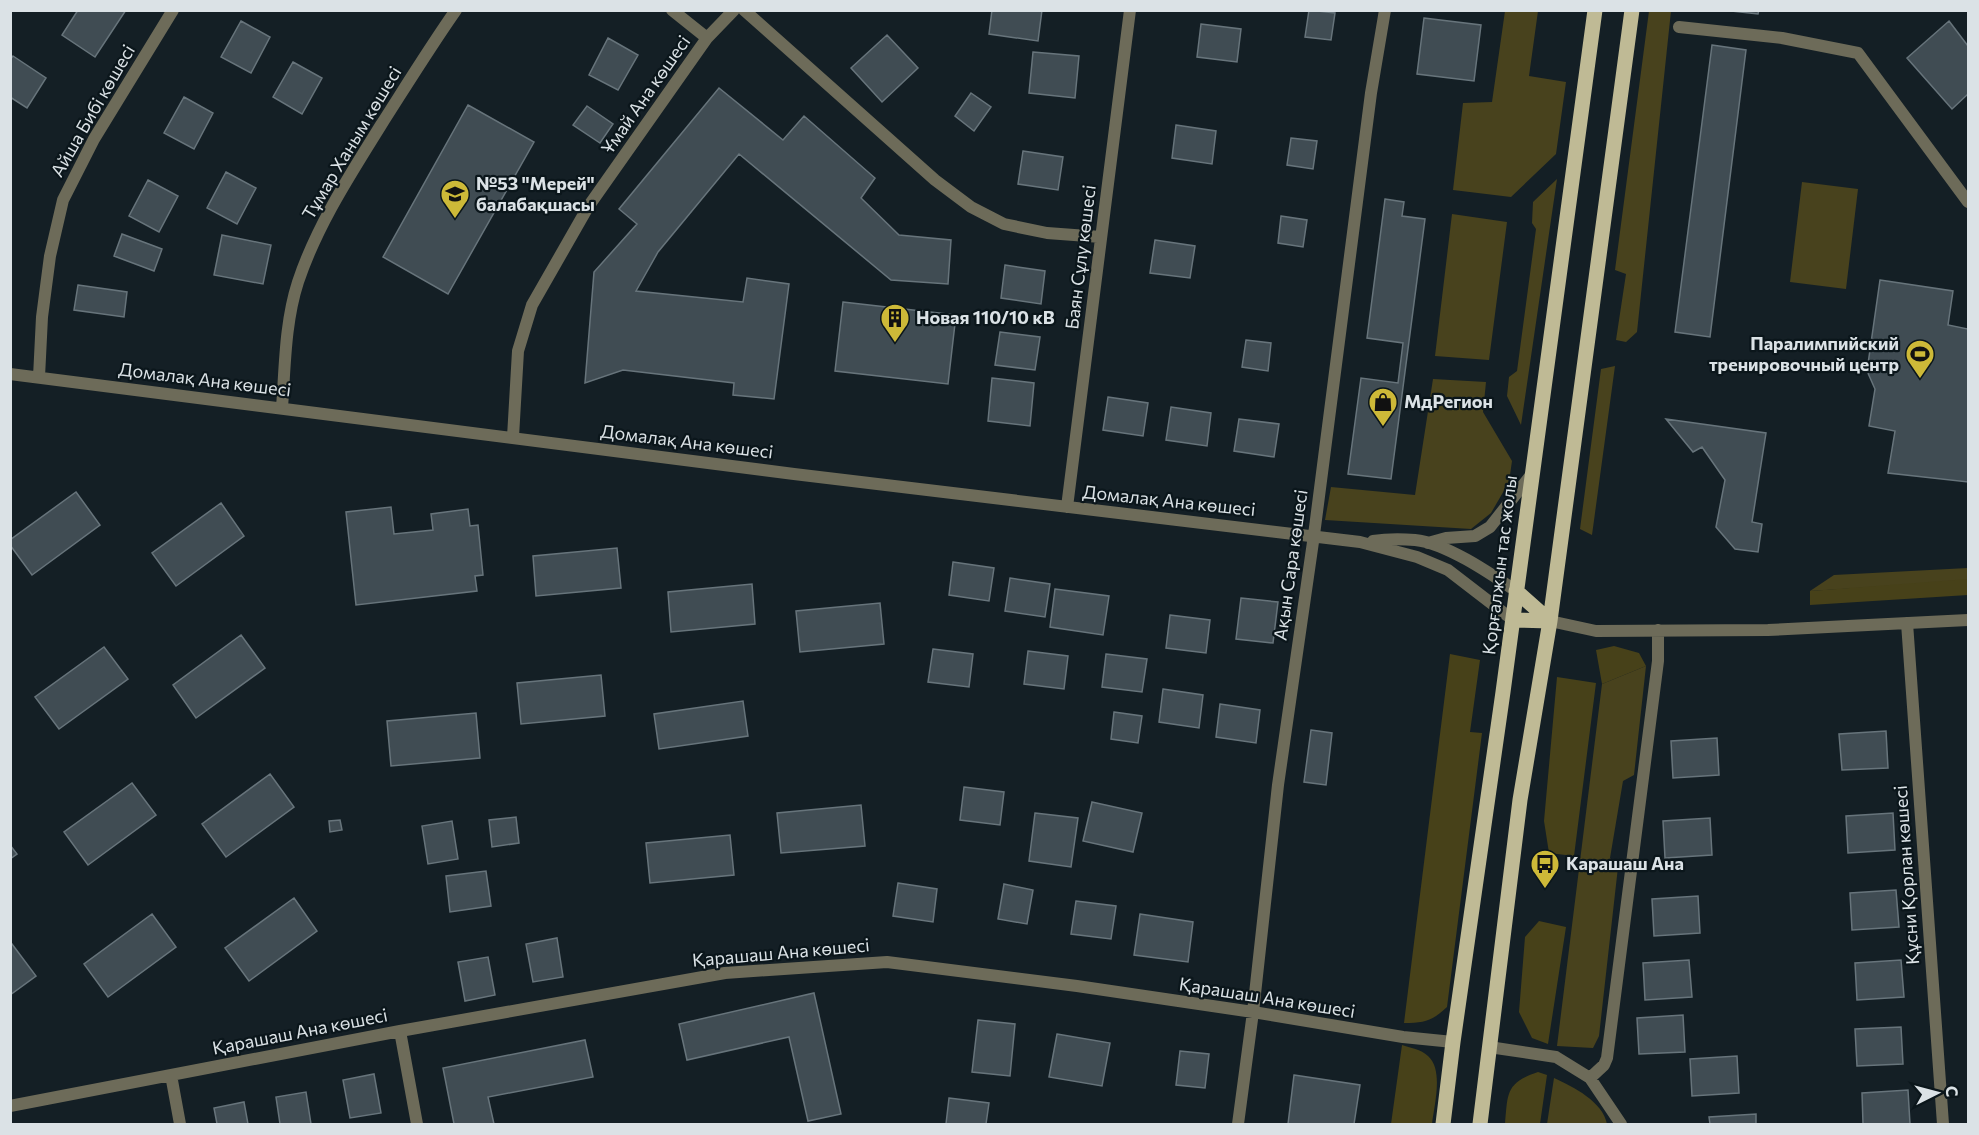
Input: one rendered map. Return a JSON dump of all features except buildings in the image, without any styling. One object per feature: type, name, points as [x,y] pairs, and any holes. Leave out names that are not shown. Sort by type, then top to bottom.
[{"type":"main road","name":"Қорғалжын тас жолы","points":[[1443,1125],[1595,10]]},
{"type":"main road","points":[[1480,1125],[1520,800],[1550,621],[1632,10]]},
{"type":"main road","points":[[1516,591],[1550,621]]},
{"type":"main road","points":[[1513,620],[1550,621]]},
{"type":"street","name":"Айша Бибі көшесі","points":[[39,377],[42,317],[50,256],[63,200],[94,139],[173,10]]},
{"type":"street","name":"Тұмар Ханым көшесі","points":[[282,408],[289,325],[298,283],[316,238],[348,177],[456,10]]},
{"type":"street","points":[[672,10],[707,38]]},
{"type":"street","name":"Ұмай Ана көшесі","points":[[513,438],[518,351],[532,305],[588,207],[707,38],[734,10]]},
{"type":"street","points":[[744,10],[935,180],[971,207],[1005,224],[1047,232],[1101,237]]},
{"type":"street","name":"Баян Сұлу көшесі","points":[[1067,507],[1130,10]]},
{"type":"street","name":"Ақын Сара көшесі","points":[[1238,1125],[1278,784],[1314,535],[1371,93],[1385,10]]},
{"type":"street","points":[[1679,27],[1782,38],[1858,53],[1968,202]]},
{"type":"street","name":"Домалақ Ана көшесі","points":[[10,374],[1360,542],[1417,557],[1448,570],[1513,620]]},
{"type":"street","points":[[1428,543],[1446,538],[1475,536],[1490,527],[1531,475]]},
{"type":"street","name":"Домалақ Ана көшесі","points":[[1360,542],[1416,540],[1428,543],[1473,564],[1516,591]]},
{"type":"street","points":[[1550,621],[1596,631],[1768,630],[1968,620]]},
{"type":"street","name":"Құсни Қорлан көшесі","points":[[1908,623],[1943,1125]]},
{"type":"street","points":[[1590,1078],[1604,1065],[1607,1058],[1658,661],[1658,630]]},
{"type":"street","name":"Қарашаш Ана көшесі","points":[[10,1106],[400,1031],[725,973],[887,962],[1077,986],[1375,1033],[1453,1042]]},
{"type":"street","points":[[400,1031],[417,1125]]},
{"type":"street","points":[[1489,1047],[1556,1057],[1590,1078],[1621,1125]]},
{"type":"street","points":[[171,1075],[180,1125]]},
{"type":"shaded area","points":[[1505,11],[1538,11],[1529,76],[1566,82],[1556,154],[1511,197],[1453,190],[1463,103],[1492,102]]},
{"type":"shaded area","points":[[1649,11],[1671,11],[1637,332],[1626,342],[1616,340],[1626,274],[1615,270]]},
{"type":"shaded area","points":[[1557,179],[1521,425],[1507,396],[1509,377],[1517,371],[1536,229],[1532,223],[1533,202]]},
{"type":"shaded area","points":[[1802,182],[1858,189],[1846,289],[1790,282]]},
{"type":"shaded area","points":[[1452,214],[1507,222],[1489,360],[1435,356]]},
{"type":"shaded area","points":[[1615,366],[1592,535],[1580,529],[1601,369]]},
{"type":"shaded area","points":[[1433,379],[1486,382],[1483,412],[1512,461],[1509,482],[1491,513],[1471,529],[1325,520],[1331,487],[1415,495]]},
{"type":"shaded area","points":[[1968,568],[1968,581],[1810,591],[1834,575]]},
{"type":"shaded area","points":[[1968,579],[1968,595],[1810,605],[1810,591]]},
{"type":"shaded area","points":[[1614,646],[1639,653],[1646,666],[1602,684],[1596,650]]},
{"type":"shaded area","points":[[1450,654],[1480,660],[1470,732],[1482,733],[1447,1007],[1428,1020],[1404,1023]]},
{"type":"shaded area","points":[[1646,666],[1634,775],[1623,781],[1610,858],[1618,867],[1599,1036],[1593,1048],[1557,1046],[1602,684]]},
{"type":"shaded area","points":[[1557,677],[1596,683],[1574,856],[1549,853],[1544,821]]},
{"type":"shaded area","points":[[1539,921],[1566,927],[1548,1044],[1532,1038],[1519,1012],[1525,937]]},
{"type":"shaded area","points":[[1402,1045],[1422,1052],[1433,1062],[1437,1088],[1432,1124],[1391,1124]]},
{"type":"shaded area","points":[[1538,1072],[1547,1075],[1540,1124],[1505,1124],[1510,1091],[1519,1081]]},
{"type":"shaded area","points":[[1554,1078],[1594,1102],[1607,1124],[1547,1124]]},
{"type":"place","name":"№53 \"Мерей\" балабақшасы","points":[[455,220]]},
{"type":"place","name":"Новая 110/10 кВ","points":[[895,344]]},
{"type":"place","name":"Паралимпийский тренировочный центр","points":[[1920,380]]},
{"type":"place","name":"МдРегион","points":[[1383,428]]},
{"type":"place","name":"Карашаш Ана","points":[[1545,890]]}]
